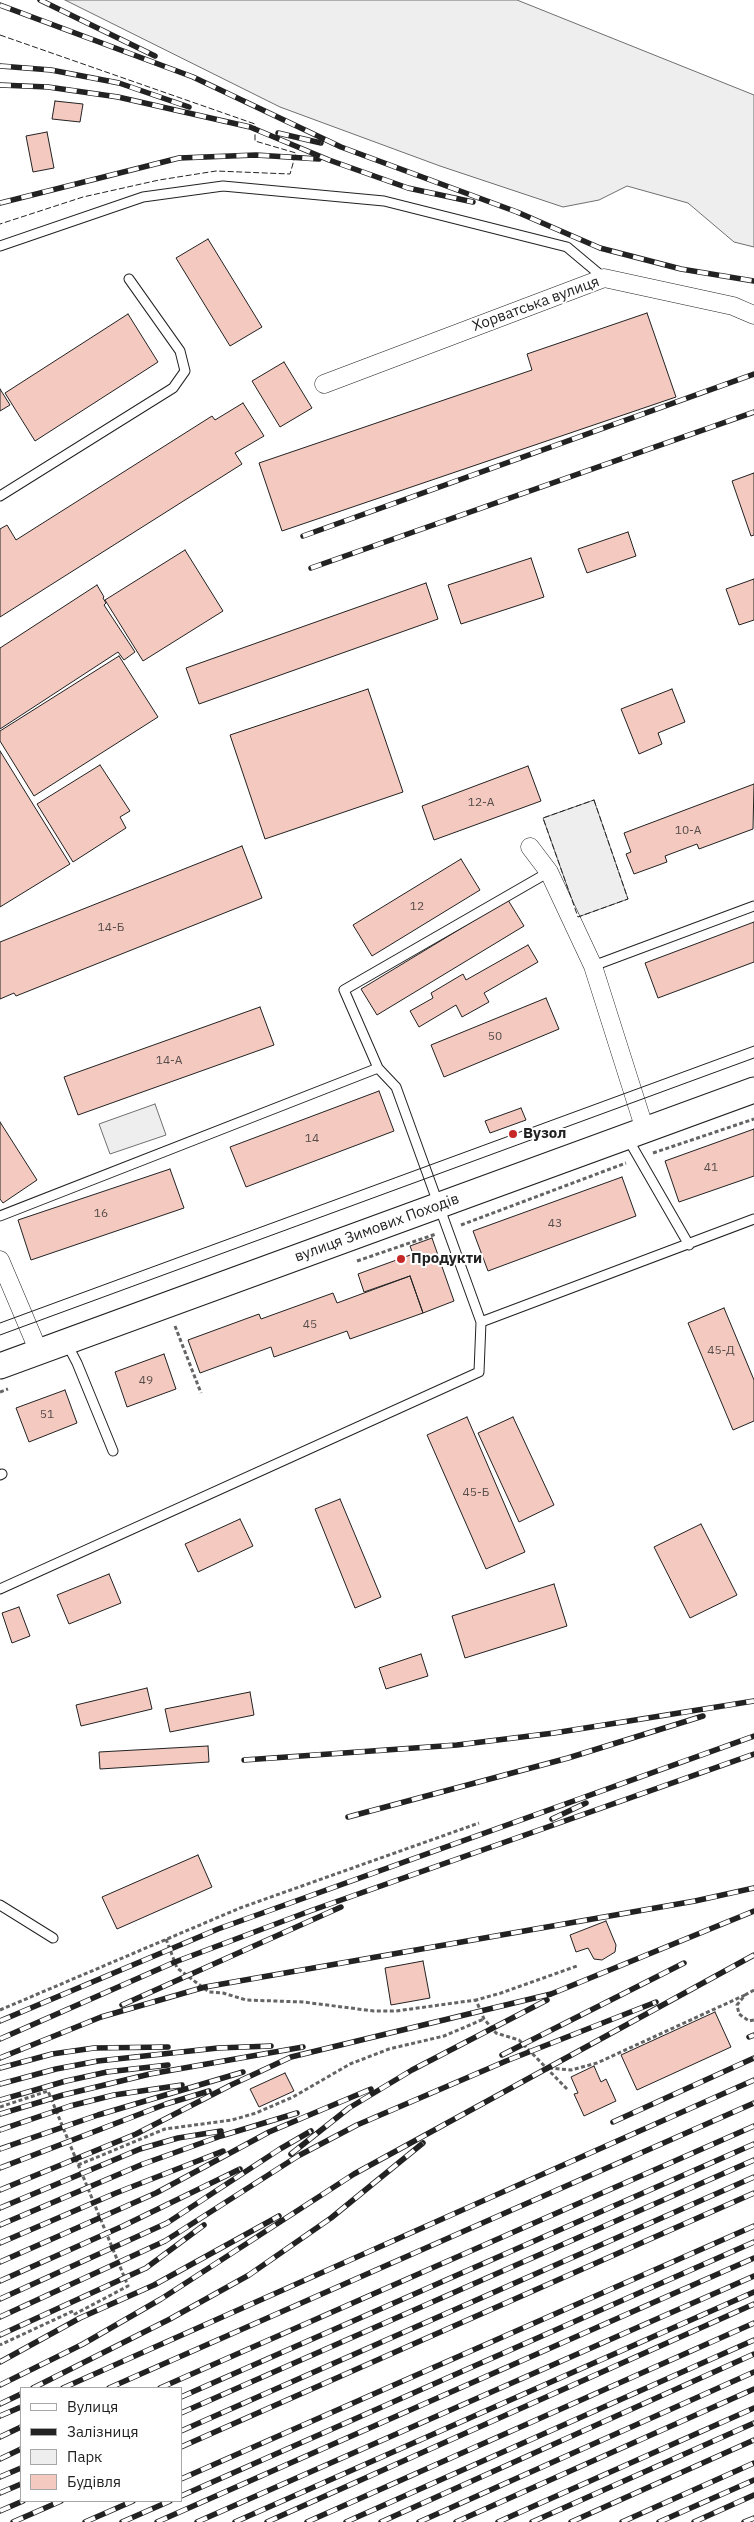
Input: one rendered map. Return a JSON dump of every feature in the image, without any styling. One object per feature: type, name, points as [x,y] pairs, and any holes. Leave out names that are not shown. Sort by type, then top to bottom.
[{"type":"main road","name":"вулиця Зимових Походів","points":[[0,1366],[754,1090]]},
{"type":"street","name":"Хорватська вулиця","points":[[324,384],[604,278],[733,306],[754,315]]},
{"type":"street","points":[[530,847],[549,872],[593,966],[636,1133]]},
{"type":"street","points":[[0,1260],[39,1352]]},
{"type":"lane","points":[[0,246],[143,197],[223,186],[384,201],[567,247],[604,278]]},
{"type":"lane","points":[[0,496],[173,388],[185,371],[180,352],[130,279]]},
{"type":"lane","points":[[0,1590],[479,1372],[481,1322],[396,1087],[378,1068],[344,990],[549,872]]},
{"type":"lane","points":[[593,966],[754,906]]},
{"type":"lane","points":[[0,1216],[378,1068]]},
{"type":"lane","points":[[636,1133],[689,1245]]},
{"type":"lane","points":[[481,1322],[754,1219]]},
{"type":"lane","points":[[66,1342],[77,1363],[113,1451]]},
{"type":"lane","points":[[0,1905],[53,1938]]},
{"type":"path","points":[[175,1326],[201,1393]]},
{"type":"path","points":[[0,2010],[240,1908],[479,1823]]},
{"type":"path","points":[[166,1939],[177,1968],[209,1992],[222,1993],[246,2000],[303,2002],[374,2011],[476,2000],[502,1993],[577,1966]]},
{"type":"path","points":[[548,2068],[571,2070],[597,2062],[754,1990]]},
{"type":"path","points":[[745,1995],[737,2005],[738,2014],[748,2021],[754,2020]]},
{"type":"path","points":[[476,2000],[484,2019],[496,2033],[519,2040],[548,2068],[566,2089]]},
{"type":"path","points":[[78,2165],[165,2130],[232,2120],[256,2113],[293,2097],[350,2064],[389,2049],[444,2036],[484,2019]]},
{"type":"path","points":[[0,2107],[48,2091],[128,2286],[75,2314],[73,2311],[0,2345]]},
{"type":"green space","points":[[65,0],[517,0],[754,95],[754,247],[734,242],[688,203],[627,186],[599,200],[563,207],[440,166],[280,107]]},
{"type":"green space","points":[[594,800],[628,899],[578,917],[543,818]]},
{"type":"green space","points":[[155,1104],[166,1135],[110,1154],[99,1124]]},
{"type":"building","points":[[55,101],[83,104],[80,122],[52,119]]},
{"type":"building","points":[[47,132],[54,168],[33,172],[26,136]]},
{"type":"building","points":[[208,239],[262,327],[230,346],[176,258]]},
{"type":"building","points":[[647,313],[676,397],[282,531],[259,463],[532,370],[527,354]]},
{"type":"building","points":[[128,314],[158,362],[35,441],[5,393]]},
{"type":"building","points":[[284,362],[312,408],[280,427],[252,381]]},
{"type":"building","points":[[0,389],[10,405],[0,411]]},
{"type":"building","points":[[243,403],[264,436],[235,453],[242,464],[0,617],[0,529],[7,525],[16,540],[212,416],[215,420]]},
{"type":"building","points":[[754,473],[754,535],[751,536],[732,481]]},
{"type":"building","points":[[628,532],[636,556],[587,573],[578,549]]},
{"type":"building","points":[[185,550],[223,611],[143,661],[105,600]]},
{"type":"building","points":[[531,558],[544,597],[461,624],[448,585]]},
{"type":"building","points":[[754,579],[754,620],[739,625],[726,589]]},
{"type":"building","points":[[426,583],[438,619],[199,704],[186,668]]},
{"type":"building","points":[[97,585],[104,597],[106,603],[104,605],[135,652],[124,660],[118,652],[0,729],[0,648]]},
{"type":"building","points":[[119,656],[158,717],[34,796],[0,741],[0,731]]},
{"type":"building","points":[[368,689],[403,792],[265,839],[230,735]]},
{"type":"building","points":[[672,689],[685,722],[658,733],[662,744],[639,754],[621,709]]},
{"type":"building","points":[[0,751],[70,864],[0,907]]},
{"type":"building","points":[[100,765],[130,811],[120,817],[126,828],[73,862],[37,804]]},
{"type":"building","points":[[528,766],[541,801],[434,840],[422,806]]},
{"type":"building","points":[[754,784],[753,829],[699,849],[697,844],[665,856],[667,862],[634,874],[626,854],[631,852],[624,833]]},
{"type":"building","points":[[242,846],[262,898],[16,996],[14,993],[0,999],[0,942]]},
{"type":"building","points":[[461,859],[480,890],[372,956],[353,925]]},
{"type":"building","points":[[508,900],[524,926],[377,1015],[361,989]]},
{"type":"building","points":[[754,922],[754,962],[658,998],[645,963]]},
{"type":"building","points":[[528,945],[538,962],[484,993],[489,1002],[462,1017],[456,1005],[419,1027],[410,1011],[433,998],[431,993],[463,974],[466,980]]},
{"type":"building","points":[[546,998],[559,1029],[444,1077],[431,1045]]},
{"type":"building","points":[[260,1007],[274,1045],[78,1115],[64,1077]]},
{"type":"building","points":[[379,1091],[394,1131],[246,1187],[230,1147]]},
{"type":"building","points":[[521,1108],[526,1120],[490,1133],[485,1121]]},
{"type":"building","points":[[0,1122],[37,1180],[3,1203],[0,1199]]},
{"type":"building","points":[[754,1129],[754,1176],[679,1202],[665,1161]]},
{"type":"building","points":[[170,1169],[184,1208],[31,1260],[18,1220]]},
{"type":"building","points":[[622,1177],[636,1216],[488,1271],[473,1231]]},
{"type":"building","points":[[432,1238],[454,1301],[423,1313],[410,1276],[364,1292],[358,1274],[413,1254],[410,1246]]},
{"type":"building","points":[[410,1276],[423,1313],[350,1339],[347,1331],[274,1357],[271,1347],[200,1373],[188,1340],[259,1314],[261,1319],[333,1293],[337,1303]]},
{"type":"building","points":[[724,1308],[754,1380],[754,1421],[733,1430],[688,1323]]},
{"type":"building","points":[[164,1354],[176,1389],[127,1407],[115,1372]]},
{"type":"building","points":[[65,1390],[77,1423],[29,1442],[16,1408]]},
{"type":"building","points":[[467,1417],[525,1552],[486,1569],[427,1435]]},
{"type":"building","points":[[513,1417],[554,1505],[519,1522],[478,1433]]},
{"type":"building","points":[[340,1499],[381,1597],[355,1608],[315,1509]]},
{"type":"building","points":[[240,1519],[253,1546],[198,1572],[185,1544]]},
{"type":"building","points":[[701,1524],[737,1595],[690,1618],[654,1547]]},
{"type":"building","points":[[109,1574],[121,1603],[69,1624],[57,1595]]},
{"type":"building","points":[[554,1584],[567,1626],[465,1658],[452,1616]]},
{"type":"building","points":[[19,1607],[30,1636],[12,1643],[2,1613]]},
{"type":"building","points":[[421,1654],[428,1676],[386,1689],[379,1668]]},
{"type":"building","points":[[147,1688],[152,1709],[81,1726],[76,1705]]},
{"type":"building","points":[[250,1692],[254,1715],[170,1732],[165,1709]]},
{"type":"building","points":[[208,1746],[209,1762],[100,1769],[99,1752]]},
{"type":"building","points":[[198,1855],[212,1887],[117,1929],[102,1897]]},
{"type":"building","points":[[606,1921],[616,1945],[615,1952],[602,1960],[594,1959],[588,1948],[576,1952],[570,1935]]},
{"type":"building","points":[[423,1961],[430,1998],[391,2005],[385,1968]]},
{"type":"building","points":[[715,2012],[731,2047],[637,2090],[621,2055]]},
{"type":"building","points":[[594,2066],[601,2082],[606,2079],[616,2101],[584,2116],[574,2094],[578,2093],[571,2077]]},
{"type":"building","points":[[285,2073],[294,2091],[259,2107],[250,2089]]},
{"type":"tram line","points":[[0,1323],[754,1046]]},
{"type":"tram line","points":[[0,1335],[754,1058]]},
{"type":"railway","points":[[40,0],[155,56]]},
{"type":"railway","points":[[0,5],[193,77],[341,147],[517,212],[600,248],[681,269],[754,281]]},
{"type":"railway","points":[[0,66],[51,70],[119,83],[189,107]]},
{"type":"railway","points":[[0,85],[48,87],[118,97],[250,127],[329,160],[408,188],[473,202]]},
{"type":"railway","points":[[278,133],[321,143]]},
{"type":"railway","points":[[0,203],[179,158],[256,155],[319,159]]},
{"type":"railway","points":[[303,536],[754,374]]},
{"type":"railway","points":[[311,568],[754,412]]},
{"type":"railway","points":[[244,1760],[457,1745],[554,1733],[754,1701]]},
{"type":"railway","points":[[348,1817],[568,1758],[703,1716]]},
{"type":"railway","points":[[0,2021],[218,1929],[754,1736]]},
{"type":"railway","points":[[0,2039],[175,1962],[310,1911],[754,1754]]},
{"type":"railway","points":[[552,1819],[586,1803]]},
{"type":"railway","points":[[0,2058],[101,2017],[205,1987],[695,1901],[754,1888]]},
{"type":"railway","points":[[122,2005],[341,1907]]},
{"type":"railway","points":[[0,2190],[136,2134],[231,2085],[291,2057],[551,1994],[754,1911]]},
{"type":"railway","points":[[0,2385],[83,2344],[161,2299],[354,2174],[754,1955]]},
{"type":"railway","points":[[502,2055],[684,1963]]},
{"type":"railway","points":[[291,2154],[349,2108],[412,2070],[547,2000]]},
{"type":"railway","points":[[0,2317],[165,2241],[298,2156],[357,2125],[506,2061],[656,2002]]},
{"type":"railway","points":[[749,2037],[754,2035]]},
{"type":"railway","points":[[0,2084],[56,2069],[98,2061],[218,2048],[271,2046]]},
{"type":"railway","points":[[0,2068],[52,2054],[94,2048],[168,2047]]},
{"type":"railway","points":[[0,2114],[63,2095],[150,2074],[303,2047]]},
{"type":"railway","points":[[613,2122],[754,2058]]},
{"type":"railway","points":[[0,2100],[66,2081],[107,2072],[168,2065]]},
{"type":"railway","points":[[0,2149],[98,2115],[243,2072]]},
{"type":"railway","points":[[65,2387],[754,2080]]},
{"type":"railway","points":[[0,2130],[70,2106],[114,2095],[182,2085]]},
{"type":"railway","points":[[0,2262],[156,2193],[269,2132],[371,2089]]},
{"type":"railway","points":[[0,2168],[166,2104],[209,2091]]},
{"type":"railway","points":[[111,2387],[754,2103]]},
{"type":"railway","points":[[0,2225],[143,2164],[221,2136],[297,2113]]},
{"type":"railway","points":[[162,2387],[754,2126]]},
{"type":"railway","points":[[0,2208],[140,2149],[178,2138],[221,2131]]},
{"type":"railway","points":[[0,2299],[167,2223],[280,2149],[311,2131]]},
{"type":"railway","points":[[35,2387],[170,2319],[249,2275],[331,2218],[423,2143]]},
{"type":"railway","points":[[182,2397],[754,2144]]},
{"type":"railway","points":[[0,2243],[116,2193],[223,2151]]},
{"type":"railway","points":[[182,2413],[754,2160]]},
{"type":"railway","points":[[0,2281],[123,2226],[240,2169]]},
{"type":"railway","points":[[182,2431],[754,2177]]},
{"type":"railway","points":[[182,2447],[754,2193]]},
{"type":"railway","points":[[0,2362],[80,2318],[154,2285],[279,2216]]},
{"type":"railway","points":[[0,2335],[146,2268],[204,2225]]},
{"type":"railway","points":[[182,2479],[754,2226]]},
{"type":"railway","points":[[182,2496],[754,2242]]},
{"type":"railway","points":[[157,2522],[754,2258]]},
{"type":"railway","points":[[197,2522],[754,2276]]},
{"type":"railway","points":[[235,2522],[754,2292]]},
{"type":"railway","points":[[267,2522],[754,2304]]},
{"type":"railway","points":[[307,2522],[754,2323]]},
{"type":"railway","points":[[346,2522],[754,2340]]},
{"type":"railway","points":[[381,2522],[754,2354]]},
{"type":"railway","points":[[419,2522],[754,2372]]},
{"type":"railway","points":[[456,2522],[754,2389]]},
{"type":"railway","points":[[0,2404],[20,2394]]},
{"type":"railway","points":[[0,2416],[20,2407]]},
{"type":"railway","points":[[498,2522],[754,2408]]},
{"type":"railway","points":[[532,2522],[754,2423]]},
{"type":"railway","points":[[0,2437],[20,2427]]},
{"type":"railway","points":[[571,2522],[754,2440]]},
{"type":"railway","points":[[0,2459],[20,2449]]},
{"type":"railway","points":[[622,2522],[754,2463]]},
{"type":"railway","points":[[0,2477],[20,2468]]},
{"type":"railway","points":[[659,2522],[754,2480]]},
{"type":"railway","points":[[0,2493],[20,2484]]},
{"type":"railway","points":[[694,2522],[754,2495]]},
{"type":"railway","points":[[0,2511],[21,2502]]},
{"type":"railway","points":[[13,2522],[59,2502]]},
{"type":"railway","points":[[85,2522],[131,2502]]},
{"type":"railway","points":[[122,2522],[168,2502]]},
{"type":"railway","points":[[744,2522],[754,2518]]},
{"type":"fence","points":[[0,35],[255,124],[255,141],[296,153],[290,174],[216,171],[159,180],[83,197],[0,224]]},
{"type":"fence","points":[[594,800],[628,899],[578,917],[543,818],[594,800]]},
{"type":"place","name":"Вузол","points":[[513,1134]]},
{"type":"place","name":"Продукти","points":[[401,1259]]}]
